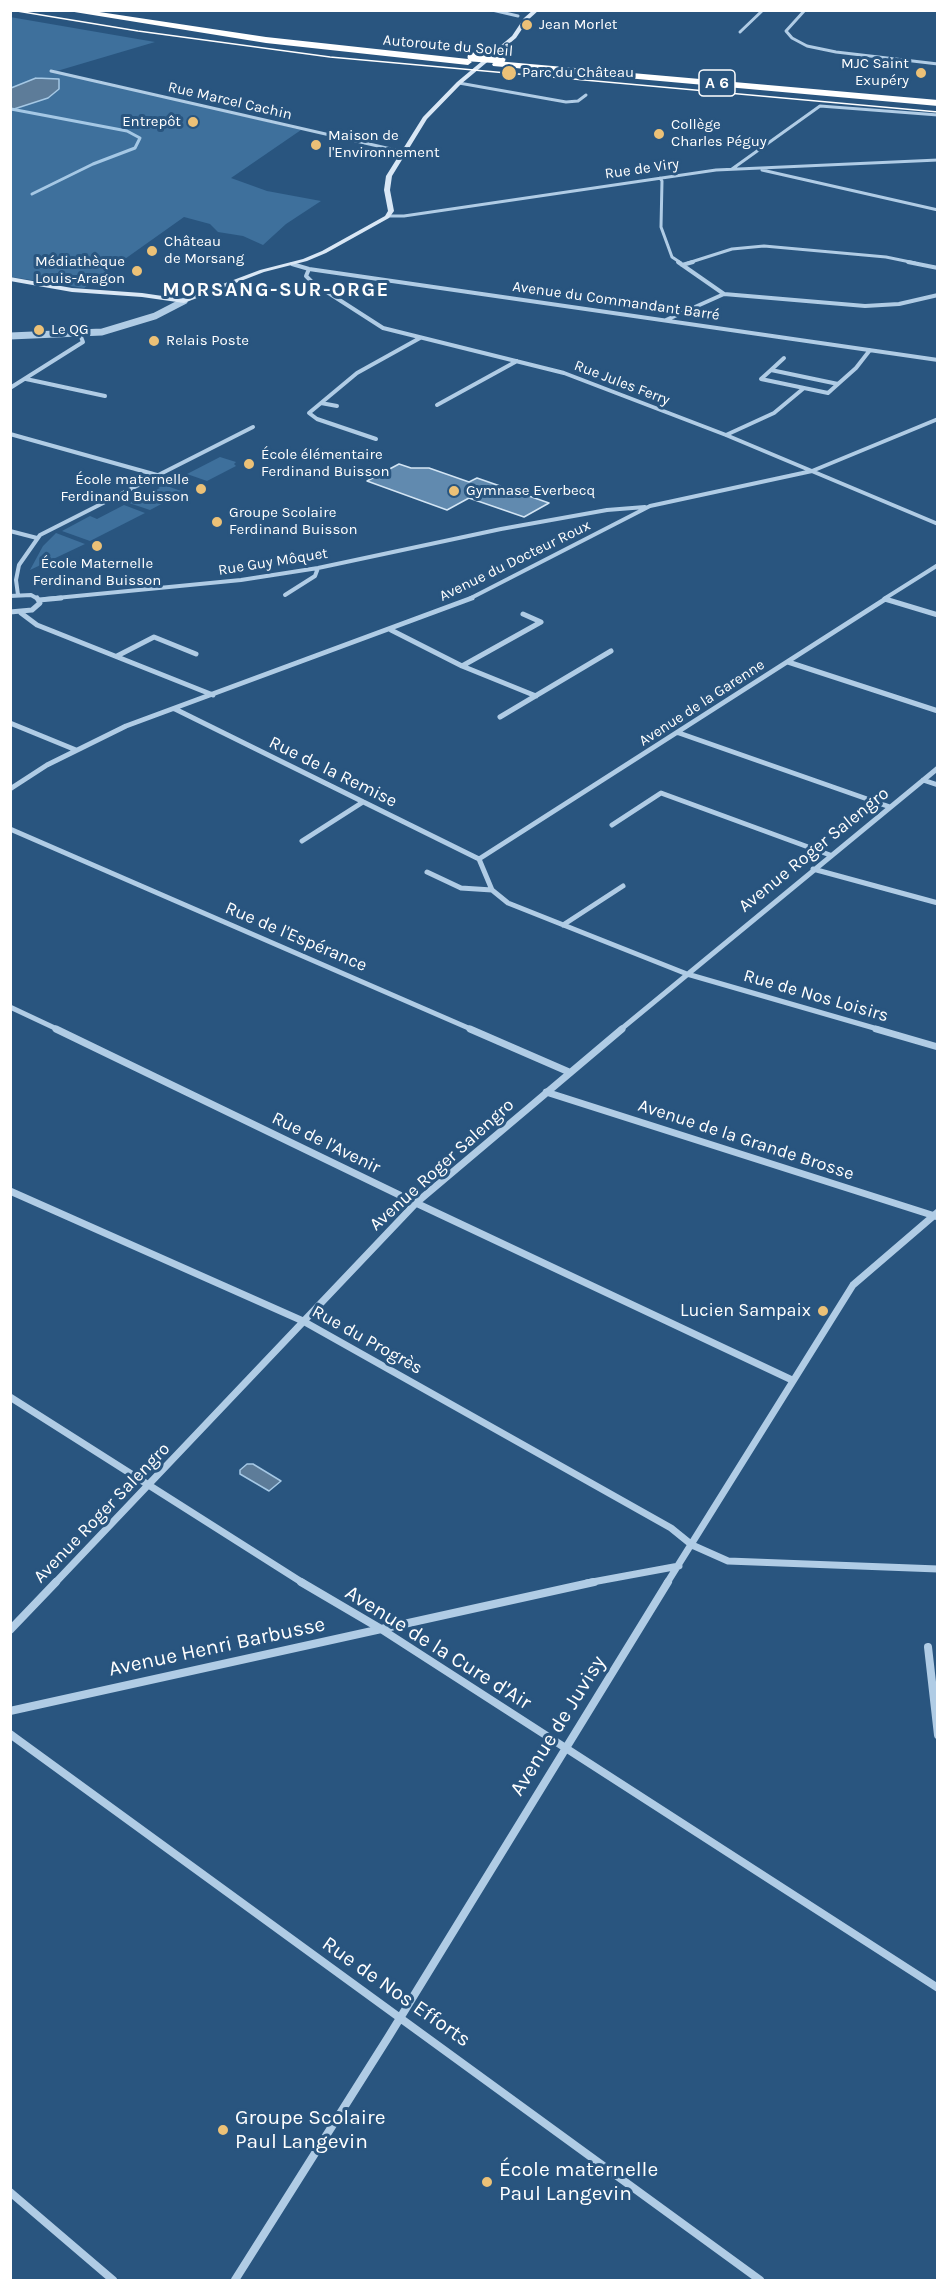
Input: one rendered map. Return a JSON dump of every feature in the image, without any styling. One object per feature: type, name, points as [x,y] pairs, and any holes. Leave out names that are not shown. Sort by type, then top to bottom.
[{"type":"highway","name":"Autoroute du Soleil","points":[[66,10],[266,40],[938,103]]},
{"type":"highway","name":"Autoroute du Soleil","points":[[100,10],[271,36],[470,59]]},
{"type":"highway","name":"Autoroute du Soleil","points":[[499,62],[938,97]]},
{"type":"main road","points":[[501,46],[522,10]]},
{"type":"main road","points":[[10,279],[72,290],[152,296],[184,301],[262,271],[292,264],[324,252],[388,216],[390,207],[387,182],[425,118],[459,83],[501,46],[510,42],[526,19],[537,10]]},
{"type":"street","points":[[492,10],[518,16]]},
{"type":"street","points":[[740,32],[763,10]]},
{"type":"street","points":[[806,10],[786,31],[792,38],[807,46],[837,52],[938,64]]},
{"type":"street","name":"Rue Marcel Cachin","points":[[51,71],[404,152]]},
{"type":"street","points":[[459,83],[566,102],[578,101],[586,95]]},
{"type":"street","points":[[732,169],[820,106],[938,115]]},
{"type":"street","name":"Rue de Viry","points":[[388,216],[404,216],[732,169],[938,160]]},
{"type":"street","points":[[755,169],[938,210]]},
{"type":"street","points":[[660,178],[661,227],[672,257],[724,294]]},
{"type":"street","points":[[682,264],[732,249],[764,246],[886,257],[938,268]]},
{"type":"street","name":"Avenue du Commandant Barré","points":[[292,264],[309,269],[938,360]]},
{"type":"street","name":"Rue Jules Ferry","points":[[309,269],[306,276],[318,286],[383,328],[564,373],[726,435],[938,524]]},
{"type":"street","points":[[666,321],[724,294],[865,306],[899,304],[938,295]]},
{"type":"street","points":[[10,336],[102,332],[140,322],[184,301]]},
{"type":"street","points":[[10,388],[83,342],[81,337],[74,334]]},
{"type":"street","points":[[376,439],[309,414],[357,373],[420,338]]},
{"type":"street","points":[[784,358],[761,379],[828,393],[856,368],[870,350]]},
{"type":"street","points":[[437,405],[517,361]]},
{"type":"street","points":[[771,370],[838,384]]},
{"type":"street","points":[[26,379],[105,396]]},
{"type":"street","points":[[726,435],[774,413],[804,388]]},
{"type":"street","points":[[321,403],[337,406]]},
{"type":"street","name":"Avenue du Docteur Roux","points":[[10,789],[47,765],[126,726],[468,600],[650,506],[812,471],[938,419]]},
{"type":"street","points":[[18,595],[16,580],[19,566],[38,538],[50,529],[253,427]]},
{"type":"street","points":[[10,434],[158,475]]},
{"type":"street","name":"Rue Guy Môquet","points":[[39,600],[199,586],[318,568],[472,535],[593,513],[650,506]]},
{"type":"street","points":[[10,531],[38,538]]},
{"type":"street","name":"Avenue de la Garenne","points":[[479,859],[938,565]]},
{"type":"street","points":[[285,595],[315,576],[318,568]]},
{"type":"street","points":[[10,596],[31,595],[39,600],[36,608],[21,613],[10,612]]},
{"type":"street","points":[[885,599],[938,615]]},
{"type":"street","points":[[21,613],[37,625],[214,695]]},
{"type":"street","points":[[462,666],[541,622],[523,614]]},
{"type":"street","points":[[391,630],[462,666],[536,696]]},
{"type":"street","points":[[117,657],[154,637],[196,654]]},
{"type":"street","points":[[500,717],[610,651]]},
{"type":"street","points":[[788,662],[938,711]]},
{"type":"street","name":"Rue de la Remise","points":[[175,709],[479,859]]},
{"type":"street","points":[[10,723],[76,750]]},
{"type":"street","points":[[679,733],[890,807]]},
{"type":"street","name":"Avenue Roger Salengro","points":[[10,1630],[416,1203],[569,1072],[938,768]]},
{"type":"street","points":[[923,780],[938,785]]},
{"type":"street","points":[[612,825],[661,793],[830,855]]},
{"type":"street","points":[[302,841],[363,802]]},
{"type":"street","name":"Rue de l'Espérance","points":[[10,829],[569,1072]]},
{"type":"street","points":[[427,872],[461,888],[492,890],[479,859]]},
{"type":"street","points":[[813,869],[938,903]]},
{"type":"street","points":[[563,925],[623,886]]},
{"type":"street","name":"Rue de Nos Loisirs","points":[[492,890],[508,903],[687,974],[938,1047]]},
{"type":"street","name":"Rue de l'Avenir","points":[[10,1007],[416,1203],[792,1380]]},
{"type":"street","name":"Avenue de la Grande Brosse","points":[[546,1092],[936,1215]]},
{"type":"street","name":"Rue du Progrès","points":[[10,1191],[303,1321],[671,1528],[692,1545],[728,1561],[938,1569]]},
{"type":"street","name":"Avenue de Juvisy","points":[[235,2280],[400,2018],[792,1380],[853,1285],[936,1215]]},
{"type":"street","name":"Avenue de la Cure d'Air","points":[[10,1397],[339,1606],[381,1629],[938,1988]]},
{"type":"street","name":"Avenue Henri Barbusse","points":[[10,1711],[606,1579],[679,1566]]},
{"type":"street","points":[[928,1647],[938,1735]]},
{"type":"street","name":"Rue de Nos Efforts","points":[[10,1734],[760,2280]]},
{"type":"street","points":[[10,2192],[113,2280]]},
{"type":"shaded area","points":[[10,17],[155,42],[57,71],[301,130],[231,178],[267,191],[321,201],[286,224],[263,245],[243,236],[218,232],[210,224],[184,217],[84,288],[11,277],[11,110],[48,98],[59,79],[36,78],[11,88]]},
{"type":"shaded area","points":[[36,78],[59,79],[59,89],[48,98],[11,110],[11,88]]},
{"type":"shaded area","points":[[220,457],[236,462],[234,464],[236,466],[207,481],[187,474]]},
{"type":"shaded area","points":[[155,482],[184,492],[150,510],[129,503],[160,488],[151,483]]},
{"type":"shaded area","points":[[124,505],[145,513],[90,541],[62,531],[90,516],[97,519]]},
{"type":"shaded area","points":[[56,533],[85,544],[30,570],[43,546]]},
{"type":"shaded area","points":[[247,1464],[253,1464],[281,1481],[269,1491],[240,1474],[240,1470]]},
{"type":"building","name":"Gymnase Everbecq","points":[[399,464],[411,468],[429,468],[469,482],[477,478],[549,503],[524,517],[469,498],[447,510],[367,481]]},
{"type":"waterway","points":[[11,109],[127,131],[140,138],[135,148],[93,164],[32,194]]},
{"type":"tram line","points":[[11,10],[138,31],[330,57],[938,112]]},
{"type":"place","name":"Jean Morlet","points":[[527,25]]},
{"type":"place","name":"Parc du Château","points":[[509,73]]},
{"type":"place","name":"MJC Saint Exupéry","points":[[921,73]]},
{"type":"place","name":"Entrepôt","points":[[193,122]]},
{"type":"place","name":"Collège Charles Péguy","points":[[659,134]]},
{"type":"place","name":"Maison de l'Environnement","points":[[316,145]]},
{"type":"place","name":"Château de Morsang","points":[[152,251]]},
{"type":"place","name":"Médiathèque Louis-Aragon","points":[[137,271]]},
{"type":"place","name":"Le QG","points":[[39,330]]},
{"type":"place","name":"Relais Poste","points":[[154,341]]},
{"type":"place","name":"École élémentaire Ferdinand Buisson","points":[[249,464]]},
{"type":"place","name":"École maternelle Ferdinand Buisson","points":[[201,489]]},
{"type":"place","name":"Gymnase Everbecq","points":[[454,491]]},
{"type":"place","name":"Groupe Scolaire Ferdinand Buisson","points":[[217,522]]},
{"type":"place","name":"École Maternelle Ferdinand Buisson","points":[[97,546]]},
{"type":"place","name":"Lucien Sampaix","points":[[823,1311]]},
{"type":"place","name":"Groupe Scolaire Paul Langevin","points":[[223,2130]]},
{"type":"place","name":"École maternelle Paul Langevin","points":[[487,2182]]},
{"type":"district","name":"MORSANG-SUR-ORGE","points":[[276,290]]}]
